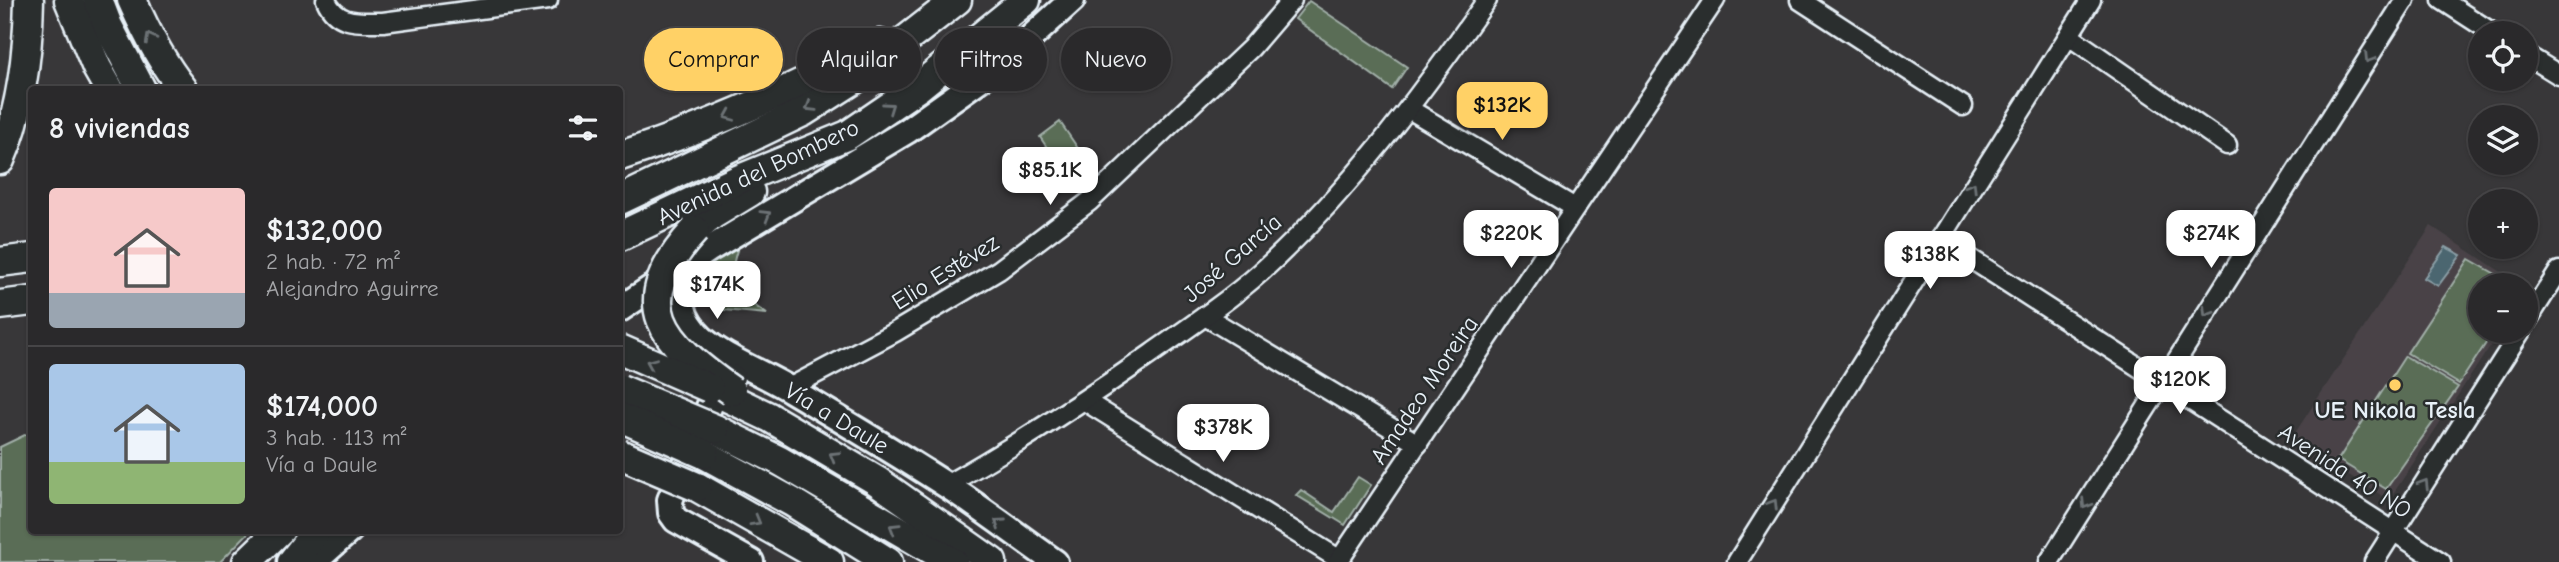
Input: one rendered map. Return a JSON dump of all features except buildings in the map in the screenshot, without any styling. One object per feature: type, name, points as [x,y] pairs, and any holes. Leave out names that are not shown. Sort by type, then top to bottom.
[{"type":"main road","points":[[0,160],[10,138],[22,78],[29,0]]},
{"type":"main road","points":[[69,0],[110,71],[136,86]]},
{"type":"main road","points":[[98,0],[110,71]]},
{"type":"main road","points":[[132,0],[157,50],[181,86]]},
{"type":"main road","name":"Avenida del Bombero","points":[[623,235],[740,179],[848,135],[917,88],[1026,0]]},
{"type":"main road","name":"Avenida del Bombero","points":[[623,306],[701,240],[907,131],[1004,62],[1072,0]]},
{"type":"main road","points":[[623,155],[732,116],[834,68],[951,5]]},
{"type":"main road","points":[[623,199],[803,112],[858,77],[951,5]]},
{"type":"main road","points":[[730,394],[671,339],[658,309],[658,293],[668,262],[701,240],[712,215],[848,135]]},
{"type":"main road","name":"Vía a Daule","points":[[701,240],[684,276],[681,291],[686,319],[704,341],[789,388],[946,485],[1055,562]]},
{"type":"main road","points":[[0,262],[28,258]]},
{"type":"main road","points":[[0,305],[28,302]]},
{"type":"main road","points":[[623,350],[730,394]]},
{"type":"main road","points":[[751,562],[676,520],[671,513],[670,502],[719,389],[733,377],[764,374]]},
{"type":"main road","points":[[623,390],[715,429],[780,461],[953,562]]},
{"type":"main road","name":"Vía a Daule","points":[[730,394],[877,481],[992,562]]},
{"type":"main road","points":[[623,418],[704,454],[792,502],[888,562]]},
{"type":"main road","points":[[623,455],[697,487],[829,562]]},
{"type":"main road","points":[[247,562],[277,534]]},
{"type":"main road","points":[[292,562],[314,534]]},
{"type":"main road","points":[[314,562],[346,534]]},
{"type":"street","points":[[326,0],[335,15],[360,22],[383,22],[548,0]]},
{"type":"street","name":"Elio Estévez","points":[[789,388],[895,332],[988,277],[1070,217],[1131,164],[1251,48],[1292,0]]},
{"type":"street","name":"José García","points":[[946,485],[1011,449],[1085,401],[1205,316],[1260,272],[1300,233],[1377,149],[1487,0]]},
{"type":"street","name":"Amadeo Moreira","points":[[1339,561],[1715,0]]},
{"type":"street","points":[[1800,0],[1963,106]]},
{"type":"street","points":[[1737,562],[2091,0]]},
{"type":"street","points":[[2049,562],[2405,0]]},
{"type":"street","points":[[2442,0],[2474,21]]},
{"type":"street","points":[[2069,36],[2227,145]]},
{"type":"street","points":[[2538,62],[2559,75]]},
{"type":"street","points":[[1409,109],[1575,208]]},
{"type":"street","name":"Avenida 40 NO","points":[[1940,239],[2441,562]]},
{"type":"street","points":[[2538,304],[2559,271]]},
{"type":"street","points":[[1205,316],[1418,444]]},
{"type":"street","points":[[2374,562],[2513,343]]},
{"type":"street","points":[[1085,401],[1339,561]]},
{"type":"shaded area","name":"UE Nikola Tesla","points":[[2431,226],[2468,250],[2468,259],[2481,259],[2503,273],[2468,273],[2468,343],[2492,343],[2389,500],[2291,439]]},
{"type":"green space","points":[[1309,1],[1407,67],[1392,89],[1295,19]]},
{"type":"green space","points":[[1060,122],[1092,169],[1072,185],[1040,137]]},
{"type":"green space","points":[[742,237],[734,263],[735,282],[746,298],[767,314],[714,309],[701,285],[700,262]]},
{"type":"green space","points":[[2469,259],[2494,273],[2468,273],[2468,343],[2486,343],[2459,384],[2407,353]]},
{"type":"green space","points":[[2405,356],[2458,387],[2386,489],[2338,460]]},
{"type":"green space","points":[[28,433],[28,534],[247,534],[220,562],[0,562],[0,447]]},
{"type":"green space","points":[[1358,477],[1371,485],[1345,525],[1296,495],[1301,490],[1334,512]]},
{"type":"water","points":[[2446,247],[2461,255],[2438,286],[2424,278]]},
{"type":"place","name":"UE Nikola Tesla","points":[[2395,385]]}]
